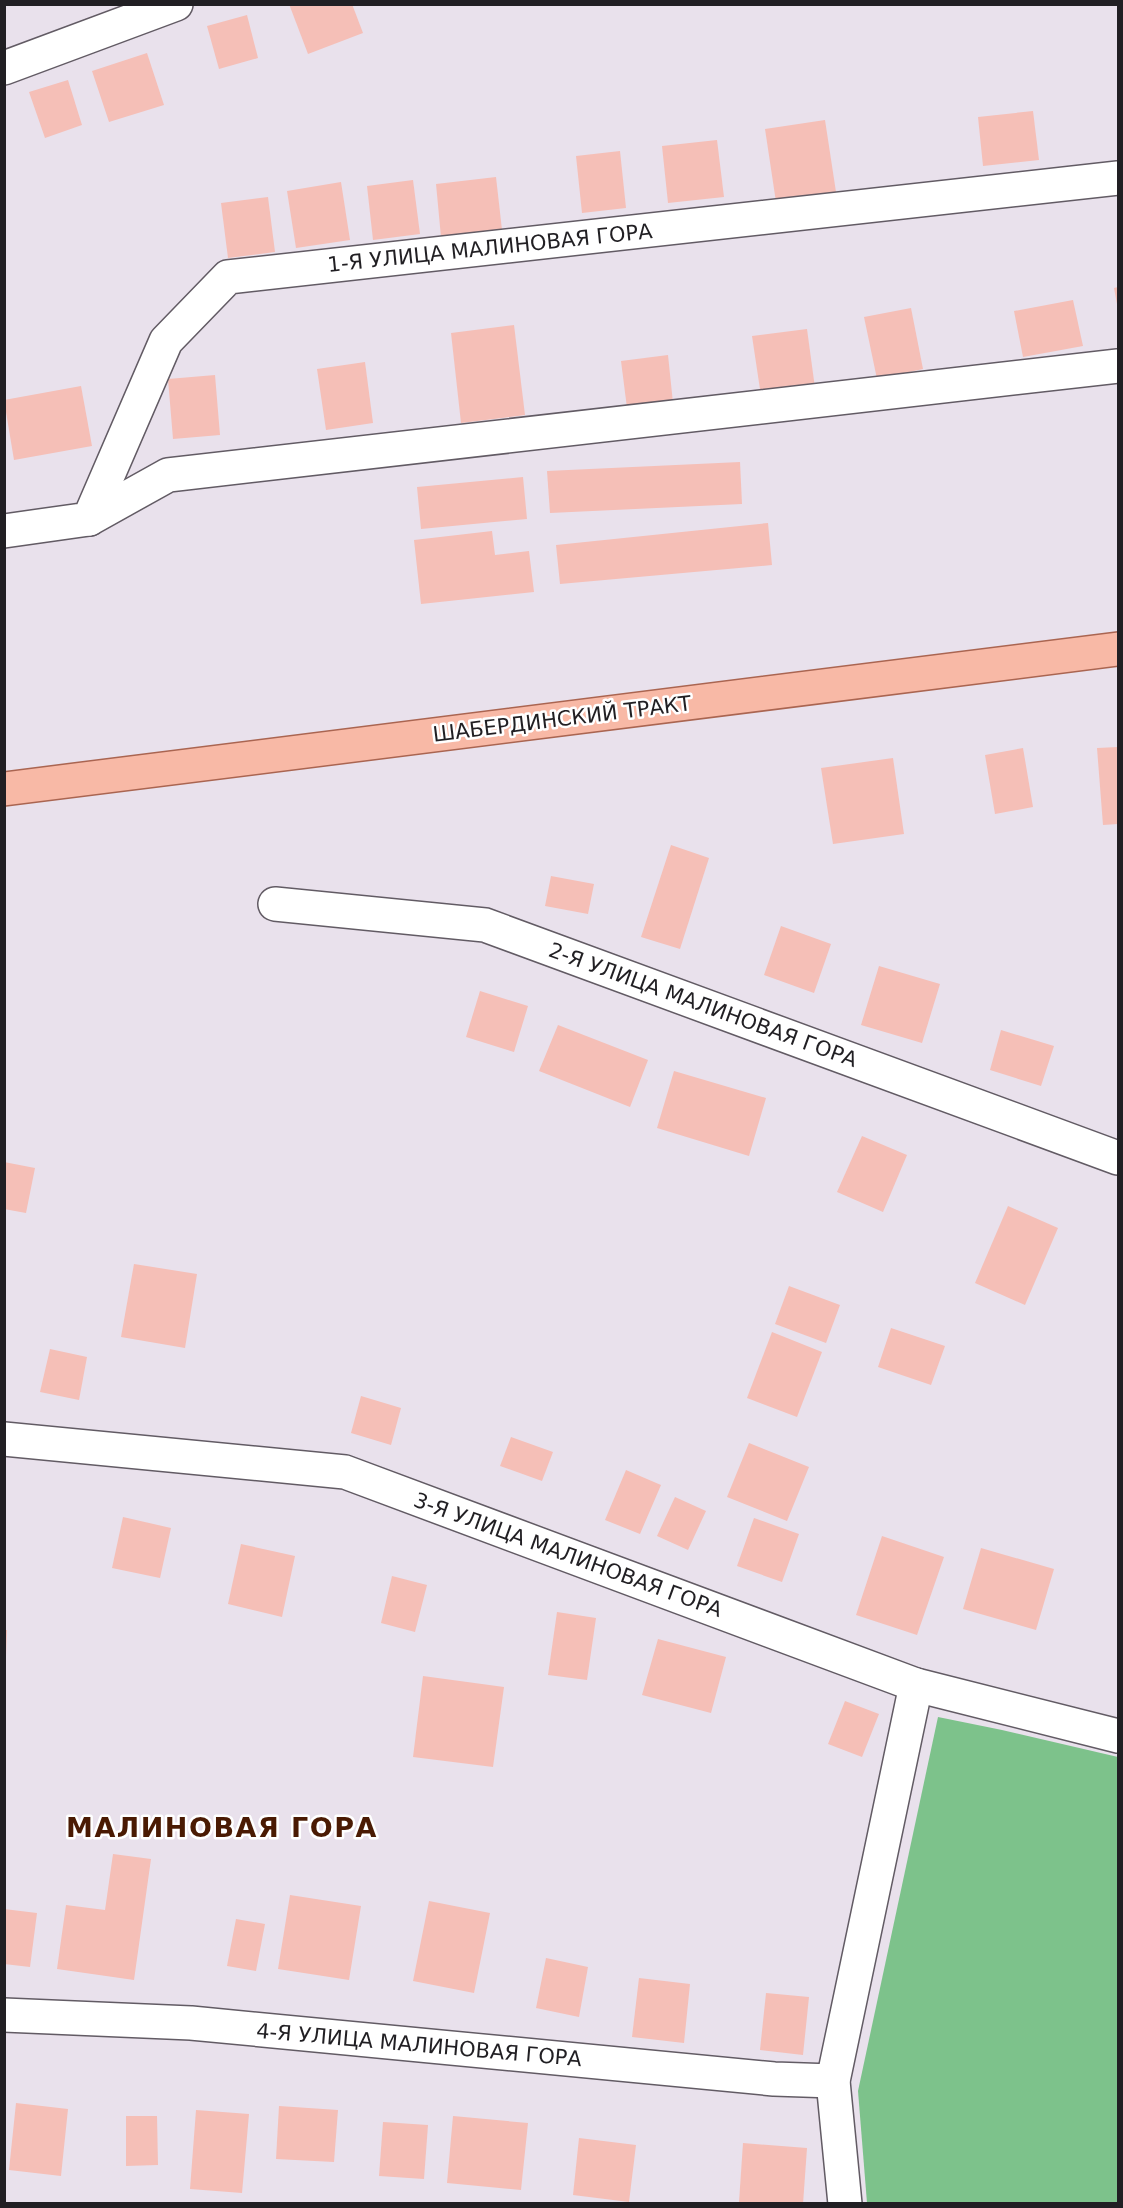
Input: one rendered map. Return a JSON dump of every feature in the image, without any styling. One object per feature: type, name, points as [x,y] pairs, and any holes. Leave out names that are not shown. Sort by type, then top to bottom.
[{"type":"main road","name":"ШАБЕРДИНСКИЙ ТРАКТ","points":[[4,789],[1119,649]]},
{"type":"street","points":[[4,68],[176,4]]},
{"type":"street","name":"1-Я УЛИЦА МАЛИНОВАЯ ГОРА","points":[[89,519],[166,341],[228,277],[1119,178]]},
{"type":"street","points":[[4,531],[89,519],[168,475],[1119,366]]},
{"type":"street","name":"2-Я УЛИЦА МАЛИНОВАЯ ГОРА","points":[[276,904],[485,925],[1119,1158]]},
{"type":"street","name":"3-Я УЛИЦА МАЛИНОВАЯ ГОРА","points":[[4,1439],[345,1472],[916,1685],[1119,1736]]},
{"type":"street","points":[[845,2204],[833,2081],[916,1685]]},
{"type":"street","name":"4-Я УЛИЦА МАЛИНОВАЯ ГОРА","points":[[4,2014],[191,2023],[774,2079],[833,2081]]},
{"type":"green space","points":[[938,1717],[1118,1757],[1118,2203],[867,2203],[858,2091]]},
{"type":"building","points":[[289,4],[352,4],[363,33],[308,54]]},
{"type":"building","points":[[247,15],[258,58],[219,69],[207,26]]},
{"type":"building","points":[[147,53],[164,105],[109,122],[92,71]]},
{"type":"building","points":[[68,80],[82,125],[45,138],[29,92]]},
{"type":"building","points":[[1033,111],[1039,160],[983,166],[978,117]]},
{"type":"building","points":[[825,120],[836,192],[776,202],[765,129]]},
{"type":"building","points":[[717,140],[724,197],[668,203],[662,146]]},
{"type":"building","points":[[620,151],[626,208],[582,213],[576,156]]},
{"type":"building","points":[[496,177],[502,230],[441,237],[436,184]]},
{"type":"building","points":[[413,180],[420,234],[373,240],[367,186]]},
{"type":"building","points":[[341,182],[350,240],[296,248],[287,191]]},
{"type":"building","points":[[268,197],[275,252],[228,258],[221,203]]},
{"type":"building","points":[[1118,287],[1118,304],[1117,304],[1114,288]]},
{"type":"building","points":[[1073,300],[1083,346],[1023,357],[1014,311]]},
{"type":"building","points":[[911,308],[923,369],[877,379],[864,317]]},
{"type":"building","points":[[514,325],[525,415],[461,423],[451,333]]},
{"type":"building","points":[[807,329],[815,388],[761,396],[752,336]]},
{"type":"building","points":[[668,355],[673,403],[627,408],[621,361]]},
{"type":"building","points":[[365,362],[373,423],[326,430],[317,369]]},
{"type":"building","points":[[215,375],[220,435],[173,439],[168,379]]},
{"type":"building","points":[[81,386],[92,446],[14,460],[4,400]]},
{"type":"building","points":[[740,462],[742,504],[550,513],[547,471]]},
{"type":"building","points":[[523,477],[527,519],[421,529],[417,487]]},
{"type":"building","points":[[768,523],[772,565],[560,584],[556,545]]},
{"type":"building","points":[[492,531],[495,555],[529,551],[534,592],[421,604],[414,540]]},
{"type":"building","points":[[1118,747],[1118,824],[1103,825],[1097,748]]},
{"type":"building","points":[[1023,748],[1033,807],[995,814],[985,755]]},
{"type":"building","points":[[893,758],[904,834],[833,844],[821,768]]},
{"type":"building","points":[[671,845],[709,858],[680,949],[641,937]]},
{"type":"building","points":[[551,876],[594,884],[588,914],[545,906]]},
{"type":"building","points":[[781,926],[831,944],[814,993],[764,975]]},
{"type":"building","points":[[879,966],[940,984],[922,1043],[861,1025]]},
{"type":"building","points":[[480,991],[528,1006],[514,1052],[466,1037]]},
{"type":"building","points":[[558,1025],[648,1060],[630,1107],[539,1071]]},
{"type":"building","points":[[1001,1030],[1054,1046],[1041,1086],[990,1070]]},
{"type":"building","points":[[674,1071],[766,1098],[749,1156],[657,1128]]},
{"type":"building","points":[[862,1136],[907,1155],[883,1212],[837,1192]]},
{"type":"building","points":[[4,1162],[35,1168],[26,1213],[4,1209]]},
{"type":"building","points":[[1008,1206],[1058,1228],[1025,1305],[975,1283]]},
{"type":"building","points":[[134,1264],[197,1274],[185,1348],[121,1337]]},
{"type":"building","points":[[789,1286],[840,1305],[826,1343],[775,1324]]},
{"type":"building","points":[[891,1328],[945,1346],[931,1385],[878,1367]]},
{"type":"building","points":[[772,1332],[822,1352],[797,1417],[747,1398]]},
{"type":"building","points":[[50,1349],[87,1357],[79,1400],[40,1392]]},
{"type":"building","points":[[361,1396],[401,1408],[391,1445],[351,1433]]},
{"type":"building","points":[[511,1437],[553,1452],[542,1481],[500,1466]]},
{"type":"building","points":[[749,1443],[809,1467],[787,1521],[727,1497]]},
{"type":"building","points":[[626,1470],[661,1485],[640,1534],[605,1520]]},
{"type":"building","points":[[675,1497],[706,1511],[688,1550],[657,1536]]},
{"type":"building","points":[[123,1517],[171,1528],[160,1578],[112,1568]]},
{"type":"building","points":[[754,1518],[799,1534],[782,1582],[737,1566]]},
{"type":"building","points":[[882,1536],[944,1557],[917,1635],[856,1615]]},
{"type":"building","points":[[241,1544],[295,1556],[282,1617],[228,1604]]},
{"type":"building","points":[[981,1548],[1054,1569],[1036,1630],[963,1609]]},
{"type":"building","points":[[392,1576],[427,1585],[415,1632],[381,1623]]},
{"type":"building","points":[[557,1612],[596,1618],[587,1680],[548,1675]]},
{"type":"building","points":[[4,1630],[7,1630],[6,1656],[4,1656]]},
{"type":"building","points":[[658,1639],[726,1657],[711,1713],[642,1695]]},
{"type":"building","points":[[423,1676],[504,1687],[493,1767],[413,1757]]},
{"type":"building","points":[[845,1701],[879,1714],[862,1757],[828,1744]]},
{"type":"building","points":[[113,1854],[151,1859],[134,1980],[57,1969],[66,1905],[105,1910]]},
{"type":"building","points":[[290,1895],[361,1906],[349,1980],[278,1969]]},
{"type":"building","points":[[429,1901],[490,1913],[474,1993],[413,1981]]},
{"type":"building","points":[[4,1909],[37,1913],[30,1967],[4,1964]]},
{"type":"building","points":[[236,1919],[265,1924],[256,1971],[227,1966]]},
{"type":"building","points":[[546,1958],[588,1967],[579,2017],[536,2008]]},
{"type":"building","points":[[639,1978],[690,1984],[684,2043],[632,2037]]},
{"type":"building","points":[[766,1993],[809,1997],[803,2055],[760,2050]]},
{"type":"building","points":[[16,2103],[68,2109],[61,2176],[9,2170]]},
{"type":"building","points":[[279,2106],[338,2110],[334,2162],[276,2159]]},
{"type":"building","points":[[196,2110],[249,2114],[242,2193],[190,2189]]},
{"type":"building","points":[[126,2116],[157,2116],[158,2165],[126,2166]]},
{"type":"building","points":[[453,2116],[528,2123],[521,2190],[447,2183]]},
{"type":"building","points":[[383,2122],[428,2125],[424,2179],[379,2176]]},
{"type":"building","points":[[579,2138],[636,2145],[629,2202],[573,2195]]},
{"type":"building","points":[[743,2143],[807,2148],[803,2204],[739,2202]]},
{"type":"district","name":"МАЛИНОВАЯ ГОРА","points":[[222,1828]]}]
